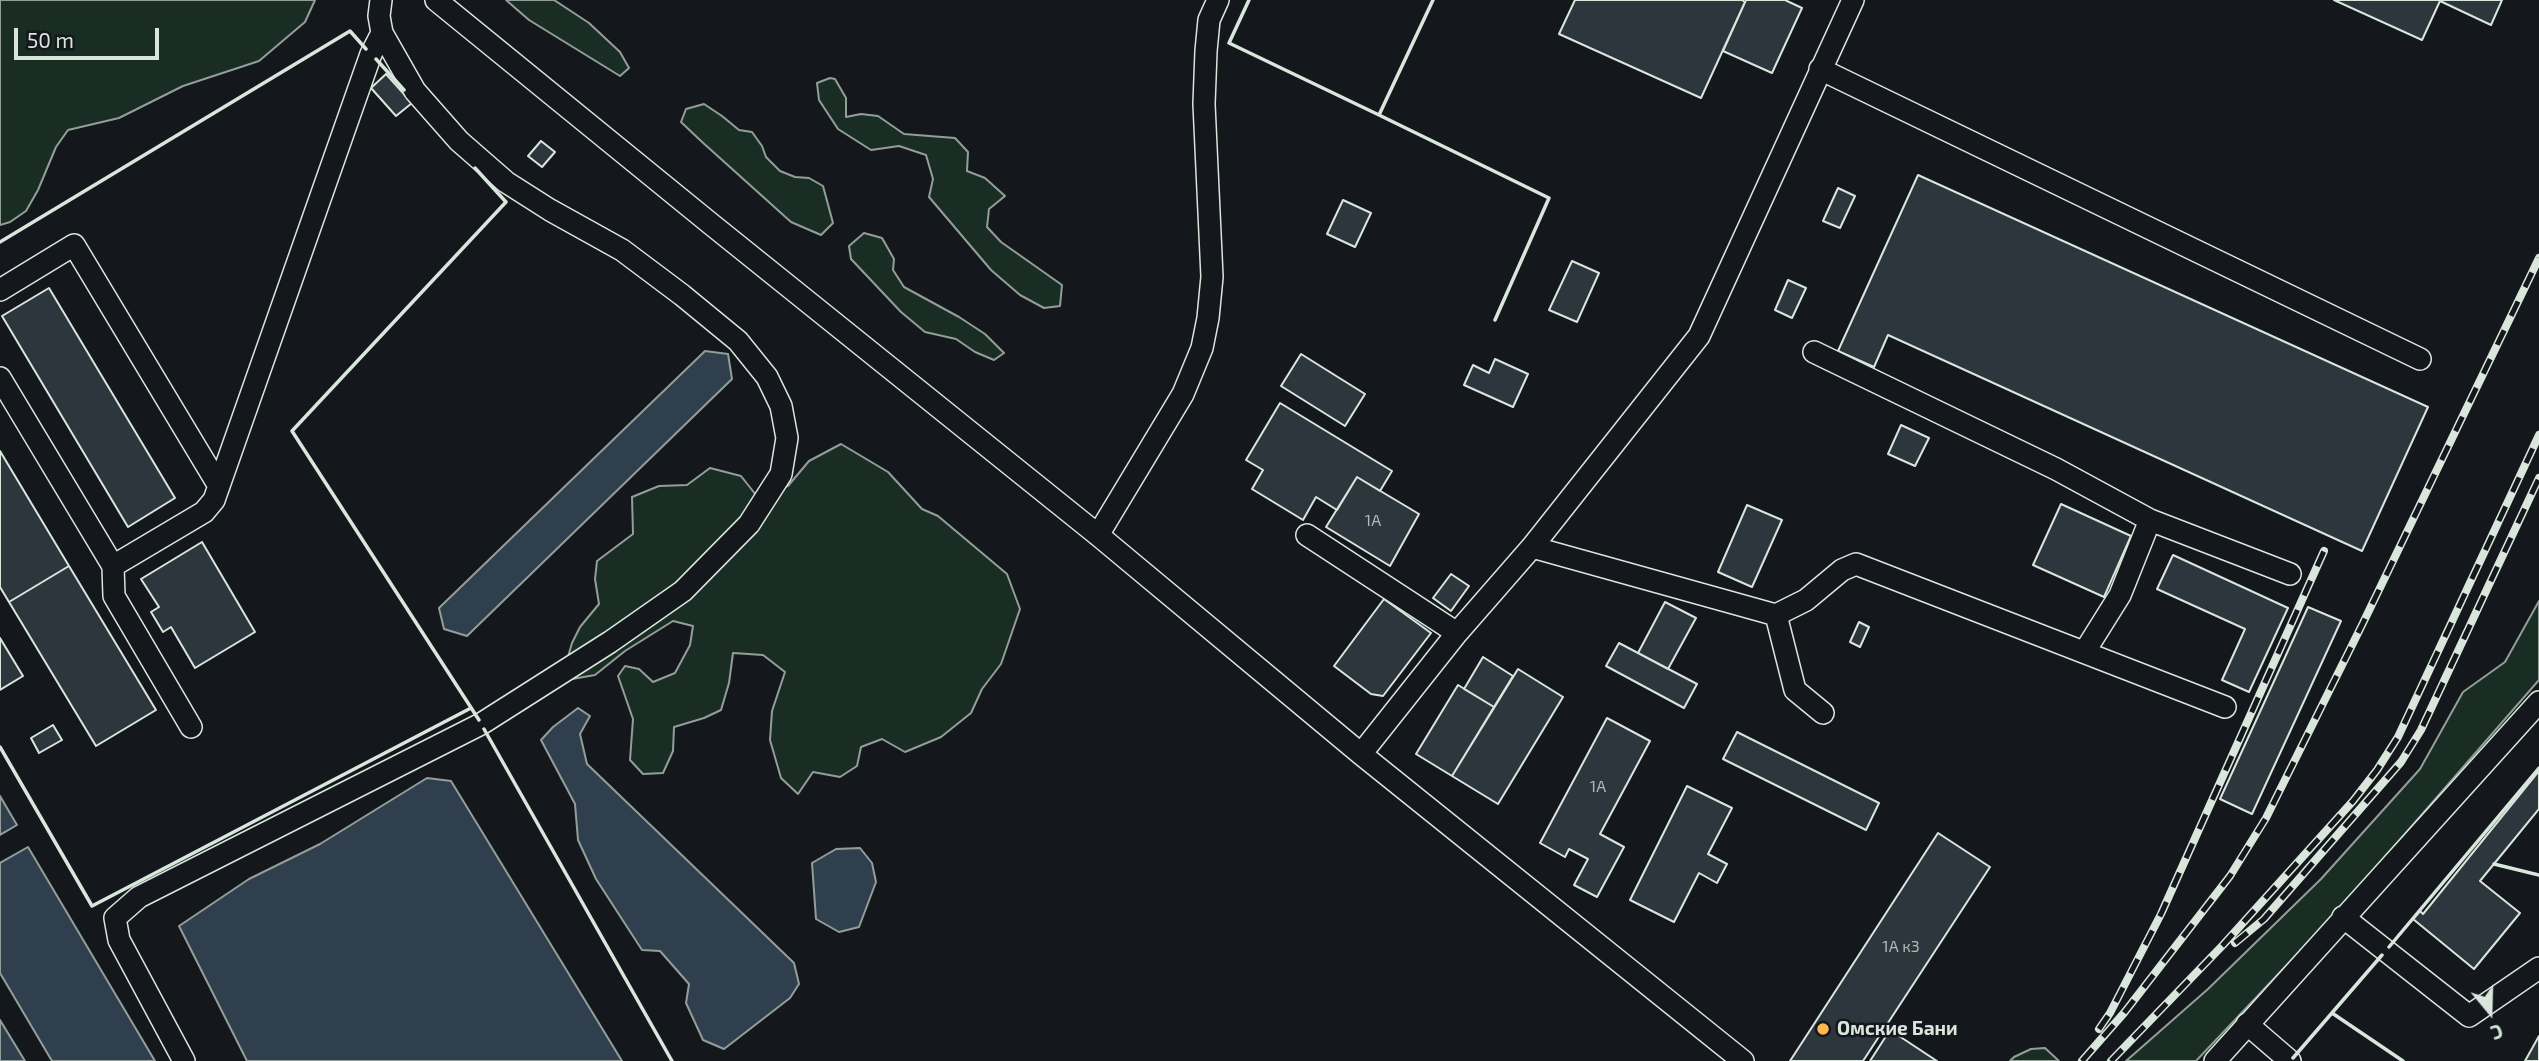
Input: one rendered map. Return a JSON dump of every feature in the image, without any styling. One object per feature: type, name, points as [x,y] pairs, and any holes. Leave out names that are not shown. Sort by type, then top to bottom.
[{"type":"street","points":[[184,1061],[118,940],[115,918],[139,897],[481,724],[610,642],[683,591],[749,524],[781,474],[787,438],[781,406],[767,377],[738,341],[622,250],[506,182],[459,141],[415,91],[382,33],[379,16],[381,0]]},
{"type":"street","points":[[436,0],[1098,535],[1361,754],[1743,1061]]},
{"type":"street","points":[[1361,754],[1457,633],[1532,547],[1699,336],[1853,0]]},
{"type":"street","points":[[1098,535],[1183,394],[1202,348],[1212,277],[1204,104],[1211,6]]},
{"type":"street","points":[[113,566],[204,512],[214,500],[371,54],[382,33]]},
{"type":"street","points":[[1820,69],[2420,359]]},
{"type":"street","points":[[0,290],[74,245],[219,486]]},
{"type":"street","points":[[1814,352],[2056,469],[2150,520],[2290,574]]},
{"type":"street","points":[[0,378],[113,566],[114,596],[191,727]]},
{"type":"street","points":[[2085,651],[2120,594],[2150,520]]},
{"type":"street","points":[[1307,535],[1457,633]]},
{"type":"street","points":[[1532,547],[1776,615],[1806,600],[1842,570],[1856,564],[2225,707]]},
{"type":"street","points":[[1776,615],[1795,690],[1822,713]]},
{"type":"street","points":[[2215,1061],[2343,916],[2539,702]]},
{"type":"street","points":[[2343,916],[2469,1016],[2539,968]]},
{"type":"street","points":[[2247,1024],[2290,1061]]},
{"type":"green space","points":[[0,0],[315,0],[305,22],[259,61],[183,86],[119,118],[68,130],[56,147],[26,211],[0,225]]},
{"type":"green space","points":[[506,0],[554,0],[589,23],[620,52],[629,68],[620,76],[529,20]]},
{"type":"green space","points":[[835,79],[846,98],[846,117],[861,114],[878,116],[904,134],[955,138],[968,152],[967,171],[985,178],[1005,196],[989,209],[987,227],[1001,242],[1062,285],[1060,306],[1044,308],[1020,295],[991,270],[929,197],[933,179],[926,155],[899,146],[871,150],[838,129],[819,100],[817,83]]},
{"type":"green space","points":[[704,104],[739,130],[752,132],[766,157],[780,171],[795,177],[809,178],[823,186],[833,223],[821,235],[791,222],[681,122],[686,109]]},
{"type":"green space","points":[[864,233],[882,238],[894,259],[893,270],[904,287],[985,334],[1004,353],[994,360],[975,352],[956,339],[925,332],[901,312],[851,259],[849,246]]},
{"type":"green space","points":[[841,444],[888,472],[922,509],[938,516],[1007,574],[1020,609],[1001,664],[982,689],[971,713],[941,737],[905,752],[882,739],[861,747],[857,766],[840,777],[813,772],[798,794],[781,778],[770,740],[772,711],[785,672],[763,655],[733,653],[729,683],[721,710],[674,727],[673,751],[663,773],[643,774],[630,760],[633,719],[618,676],[625,666],[639,669],[653,682],[675,673],[690,645],[693,626],[673,621],[625,651],[595,675],[561,681],[572,643],[580,627],[599,604],[595,579],[597,561],[633,534],[632,497],[659,486],[687,485],[710,468],[741,476],[756,495],[788,486],[809,461]]},
{"type":"green space","points":[[2539,601],[2539,680],[2337,912],[2196,1061],[2126,1061],[2208,989],[2321,879],[2420,769],[2463,692],[2505,662]]},
{"type":"green space","points":[[2045,1048],[2059,1061],[2010,1061],[2031,1049]]},
{"type":"water","points":[[705,351],[728,354],[732,379],[467,636],[444,629],[439,608]]},
{"type":"water","points":[[578,708],[590,716],[580,734],[587,764],[794,963],[799,984],[790,998],[724,1049],[703,1040],[686,1003],[689,984],[660,951],[642,950],[596,879],[578,840],[575,804],[541,740]]},
{"type":"water","points":[[427,778],[451,781],[622,1061],[247,1061],[179,926],[249,879],[320,844]]},
{"type":"water","points":[[0,796],[17,825],[0,835]]},
{"type":"water","points":[[28,847],[155,1061],[52,1061],[0,973],[0,863]]},
{"type":"water","points":[[860,848],[872,863],[876,882],[859,927],[839,932],[816,919],[812,863],[836,849]]},
{"type":"water","points":[[0,1020],[25,1061],[0,1061]]},
{"type":"building","points":[[1575,0],[1745,2],[1701,98],[1559,34]]},
{"type":"building","points":[[1746,0],[1785,0],[1802,8],[1772,73],[1723,51]]},
{"type":"building","points":[[2334,0],[2502,0],[2491,25],[2440,1],[2422,40]]},
{"type":"building","points":[[386,74],[412,103],[396,116],[371,88]]},
{"type":"building","points":[[541,141],[555,152],[542,167],[528,156]]},
{"type":"building","points":[[1918,175],[2428,407],[2362,551],[1888,335],[1874,367],[1838,351]]},
{"type":"building","points":[[1838,188],[1855,196],[1840,228],[1823,221]]},
{"type":"building","points":[[1343,200],[1371,213],[1355,247],[1327,234]]},
{"type":"building","points":[[1572,261],[1599,273],[1577,322],[1549,310]]},
{"type":"building","points":[[1788,280],[1806,288],[1792,318],[1775,310]]},
{"type":"building","points":[[49,288],[175,498],[128,527],[2,316]]},
{"type":"building","points":[[1301,354],[1365,394],[1345,426],[1281,386]]},
{"type":"building","points":[[1495,359],[1528,374],[1513,407],[1464,385],[1473,365],[1489,373]]},
{"type":"building","points":[[1280,403],[1392,471],[1380,491],[1357,477],[1337,510],[1316,497],[1303,520],[1252,489],[1263,470],[1246,460]]},
{"type":"building","points":[[1901,425],[1929,438],[1915,466],[1888,454]]},
{"type":"building","points":[[0,451],[69,566],[9,602],[0,587]]},
{"type":"building","points":[[1357,477],[1419,514],[1390,566],[1326,527]]},
{"type":"building","points":[[2061,504],[2131,536],[2104,597],[2033,565]]},
{"type":"building","points":[[1747,505],[1782,520],[1752,587],[1718,572]]},
{"type":"building","points":[[202,542],[255,632],[195,668],[171,627],[163,632],[151,612],[159,607],[141,579]]},
{"type":"building","points":[[2173,555],[2288,608],[2249,692],[2222,680],[2245,629],[2157,589]]},
{"type":"building","points":[[69,566],[156,710],[96,746],[9,602]]},
{"type":"building","points":[[1451,574],[1469,586],[1451,611],[1433,598]]},
{"type":"building","points":[[1384,599],[1431,633],[1383,696],[1371,694],[1334,666]]},
{"type":"building","points":[[1665,602],[1696,618],[1668,669],[1638,653]]},
{"type":"building","points":[[2308,607],[2341,621],[2252,814],[2220,799]]},
{"type":"building","points":[[1859,622],[1869,627],[1860,647],[1850,642]]},
{"type":"building","points":[[0,638],[23,676],[0,690]]},
{"type":"building","points":[[1619,643],[1697,684],[1684,708],[1606,666]]},
{"type":"building","points":[[1483,657],[1513,676],[1494,707],[1464,689]]},
{"type":"building","points":[[1518,669],[1563,697],[1498,804],[1452,776]]},
{"type":"building","points":[[1458,685],[1494,707],[1452,776],[1416,754]]},
{"type":"building","points":[[1607,718],[1650,741],[1600,834],[1624,847],[1597,897],[1574,885],[1588,859],[1569,849],[1565,857],[1540,843]]},
{"type":"building","points":[[53,725],[62,740],[39,753],[31,738]]},
{"type":"building","points":[[1737,732],[1879,803],[1866,830],[1723,759]]},
{"type":"building","points":[[2539,771],[2539,809],[2480,881],[2520,913],[2474,969],[2413,919],[2420,911],[2423,914]]},
{"type":"building","points":[[1687,786],[1732,808],[1708,854],[1727,864],[1717,883],[1699,873],[1674,922],[1630,900]]},
{"type":"building","points":[[1938,833],[1990,867],[1863,1061],[1790,1061]]},
{"type":"building","points":[[1890,1030],[1937,1061],[1870,1061]]},
{"type":"building","points":[[2539,1036],[2539,1061],[2525,1061]]},
{"type":"railway","points":[[2082,1061],[2124,1013],[2230,876],[2266,818],[2539,258]]},
{"type":"railway","points":[[2111,1061],[2223,945],[2353,801],[2377,770],[2398,737],[2539,435]]},
{"type":"railway","points":[[2235,943],[2264,919],[2401,762],[2421,730],[2539,478]]},
{"type":"railway","points":[[2099,1029],[2161,914],[2324,551]]},
{"type":"wall","points":[[1249,0],[1229,43],[1379,115],[1433,0]]},
{"type":"wall","points":[[0,242],[350,31],[366,49]]},
{"type":"wall","points":[[376,59],[404,90]]},
{"type":"wall","points":[[1379,115],[1549,198],[1495,320]]},
{"type":"wall","points":[[475,168],[506,202],[292,431],[479,720]]},
{"type":"wall","points":[[0,747],[92,906],[471,708]]},
{"type":"wall","points":[[484,729],[672,1061]]},
{"type":"wall","points":[[2389,947],[2539,768]]},
{"type":"wall","points":[[2494,864],[2539,875]]},
{"type":"wall","points":[[2293,1058],[2382,955]]},
{"type":"wall","points":[[2332,1013],[2403,1061]]},
{"type":"place","name":"Омские Бани","points":[[1823,1029]]}]
